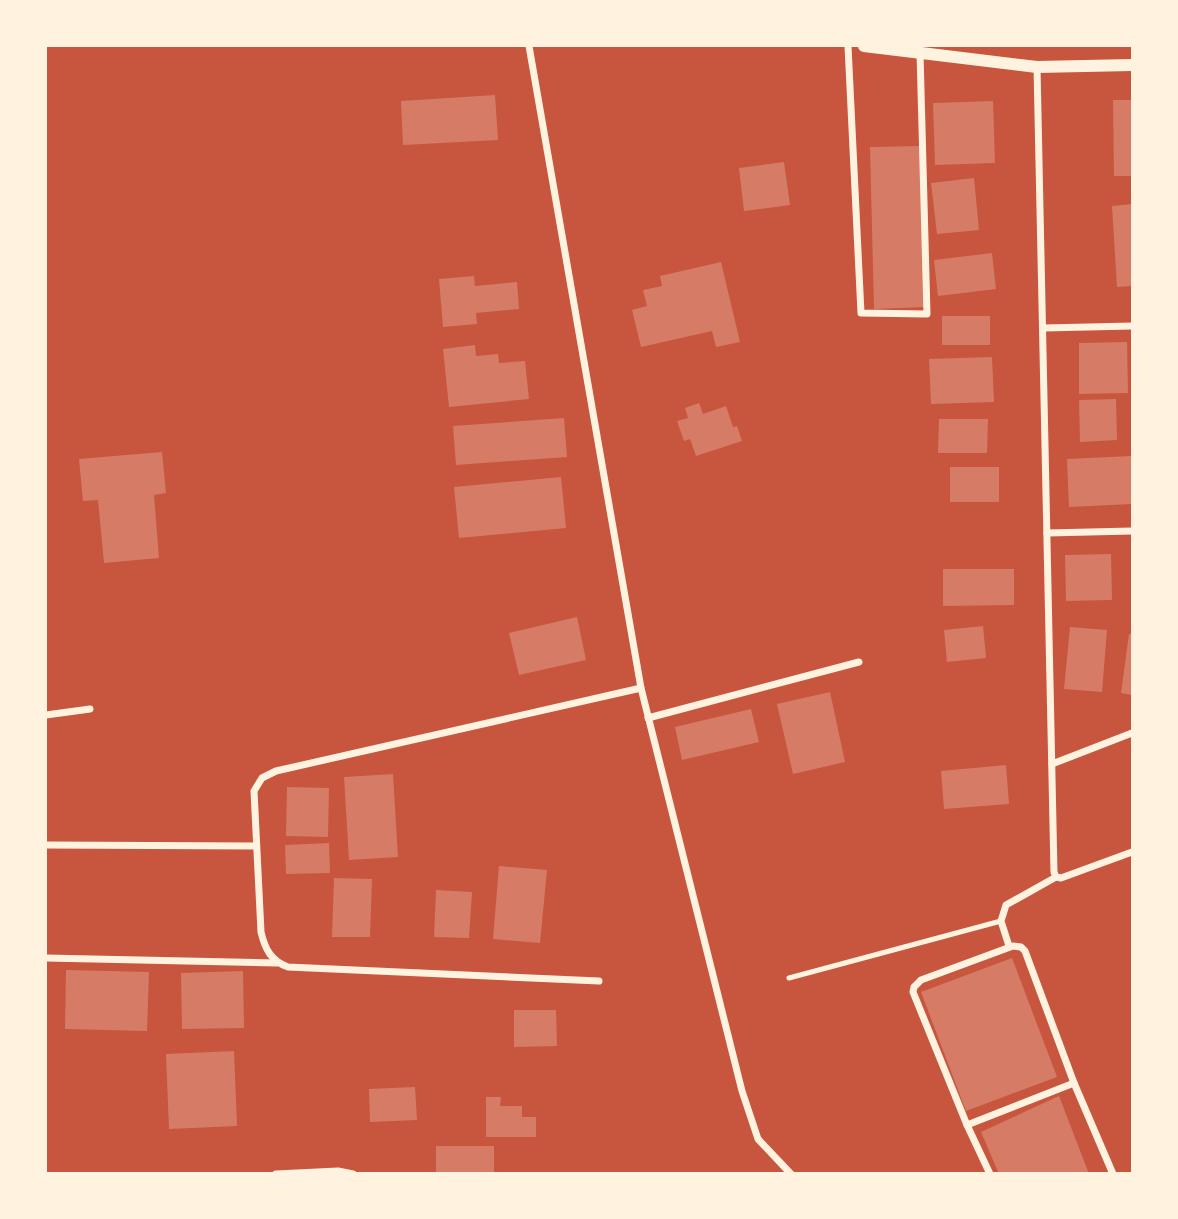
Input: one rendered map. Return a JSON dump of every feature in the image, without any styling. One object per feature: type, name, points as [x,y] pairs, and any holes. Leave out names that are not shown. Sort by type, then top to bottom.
[{"type":"street","points":[[529,46],[641,688],[743,1091],[758,1139],[791,1174]]},
{"type":"street","points":[[848,46],[861,313],[927,314],[919,54]]},
{"type":"street","points":[[864,46],[1037,67],[1132,65]]},
{"type":"street","points":[[1037,67],[1056,877]]},
{"type":"street","points":[[1044,327],[1132,326]]},
{"type":"street","points":[[1047,533],[1132,531]]},
{"type":"street","points":[[648,718],[859,662]]},
{"type":"street","points":[[277,963],[264,945],[261,932],[256,846],[254,791],[268,774],[641,688]]},
{"type":"street","points":[[46,715],[90,709]]},
{"type":"street","points":[[1052,764],[1132,733]]},
{"type":"street","points":[[46,845],[256,846]]},
{"type":"street","points":[[1009,946],[1001,921],[1006,905],[1056,877],[1061,878],[1132,852]]},
{"type":"street","points":[[990,1174],[914,998],[914,987],[920,981],[1009,946],[1021,947],[1025,951],[1074,1083],[1113,1174]]},
{"type":"street","points":[[46,958],[277,963],[288,967],[599,981]]},
{"type":"street","points":[[967,1125],[1074,1083]]},
{"type":"street","points":[[276,1174],[338,1171],[354,1174]]},
{"type":"lane","points":[[789,978],[1001,921]]},
{"type":"building","points":[[495,95],[498,140],[403,145],[401,101]]},
{"type":"building","points":[[1113,100],[1132,100],[1132,176],[1114,176]]},
{"type":"building","points":[[993,101],[995,163],[935,165],[933,103]]},
{"type":"building","points":[[920,146],[925,307],[874,309],[870,147]]},
{"type":"building","points":[[784,162],[790,205],[744,211],[739,168]]},
{"type":"building","points":[[974,178],[979,230],[937,234],[931,183]]},
{"type":"building","points":[[1132,204],[1132,286],[1117,287],[1112,206]]},
{"type":"building","points":[[992,253],[996,289],[938,296],[934,260]]},
{"type":"building","points":[[721,262],[740,342],[716,347],[712,331],[641,347],[632,310],[647,306],[643,290],[662,286],[660,276]]},
{"type":"building","points":[[474,276],[475,286],[517,282],[519,309],[476,313],[477,324],[443,327],[439,279]]},
{"type":"building","points":[[942,316],[990,316],[990,345],[942,345]]},
{"type":"building","points":[[1127,342],[1128,393],[1079,394],[1079,343]]},
{"type":"building","points":[[475,345],[476,356],[498,354],[499,363],[525,361],[529,399],[449,407],[443,349]]},
{"type":"building","points":[[992,357],[994,402],[931,404],[929,359]]},
{"type":"building","points":[[1116,399],[1117,440],[1080,442],[1079,400]]},
{"type":"building","points":[[699,403],[703,414],[726,406],[733,427],[737,426],[742,441],[696,456],[690,439],[684,441],[677,421],[688,418],[685,408]]},
{"type":"building","points":[[564,418],[567,457],[456,465],[453,426]]},
{"type":"building","points":[[939,419],[988,419],[987,453],[938,453]]},
{"type":"building","points":[[162,452],[166,493],[154,495],[159,558],[104,563],[98,500],[83,501],[79,459]]},
{"type":"building","points":[[1132,456],[1132,504],[1069,507],[1067,459]]},
{"type":"building","points":[[950,467],[999,467],[999,502],[950,502]]},
{"type":"building","points":[[561,477],[566,528],[459,538],[454,487]]},
{"type":"building","points":[[1111,554],[1112,600],[1066,601],[1065,555]]},
{"type":"building","points":[[943,569],[1014,569],[1014,605],[943,606]]},
{"type":"building","points":[[577,617],[586,660],[519,675],[509,633]]},
{"type":"building","points":[[983,626],[986,658],[947,662],[944,630]]},
{"type":"building","points":[[1070,627],[1107,630],[1102,692],[1064,689]]},
{"type":"building","points":[[1129,634],[1132,634],[1132,695],[1121,693]]},
{"type":"building","points":[[830,692],[845,762],[793,774],[777,704]]},
{"type":"building","points":[[751,709],[759,742],[682,760],[675,727]]},
{"type":"building","points":[[1006,765],[1009,804],[944,809],[941,771]]},
{"type":"building","points":[[393,774],[398,857],[349,860],[344,777]]},
{"type":"building","points":[[287,787],[329,788],[328,837],[286,836]]},
{"type":"building","points":[[329,843],[330,873],[286,874],[285,845]]},
{"type":"building","points":[[499,866],[547,870],[540,943],[493,939]]},
{"type":"building","points":[[334,878],[372,879],[370,937],[332,937]]},
{"type":"building","points":[[436,890],[472,892],[469,938],[434,937]]},
{"type":"building","points":[[1012,958],[1057,1077],[966,1111],[921,992]]},
{"type":"building","points":[[66,970],[149,972],[147,1031],[65,1029]]},
{"type":"building","points":[[243,971],[244,1028],[182,1029],[181,973]]},
{"type":"building","points":[[514,1010],[556,1010],[557,1046],[514,1047]]},
{"type":"building","points":[[234,1051],[237,1126],[169,1129],[166,1054]]},
{"type":"building","points":[[415,1087],[417,1120],[370,1122],[369,1089]]},
{"type":"building","points":[[1059,1096],[1089,1174],[999,1174],[981,1132]]},
{"type":"building","points":[[486,1097],[501,1097],[500,1106],[522,1106],[522,1117],[536,1117],[536,1137],[486,1137]]},
{"type":"building","points":[[436,1146],[494,1146],[494,1174],[436,1174]]}]
